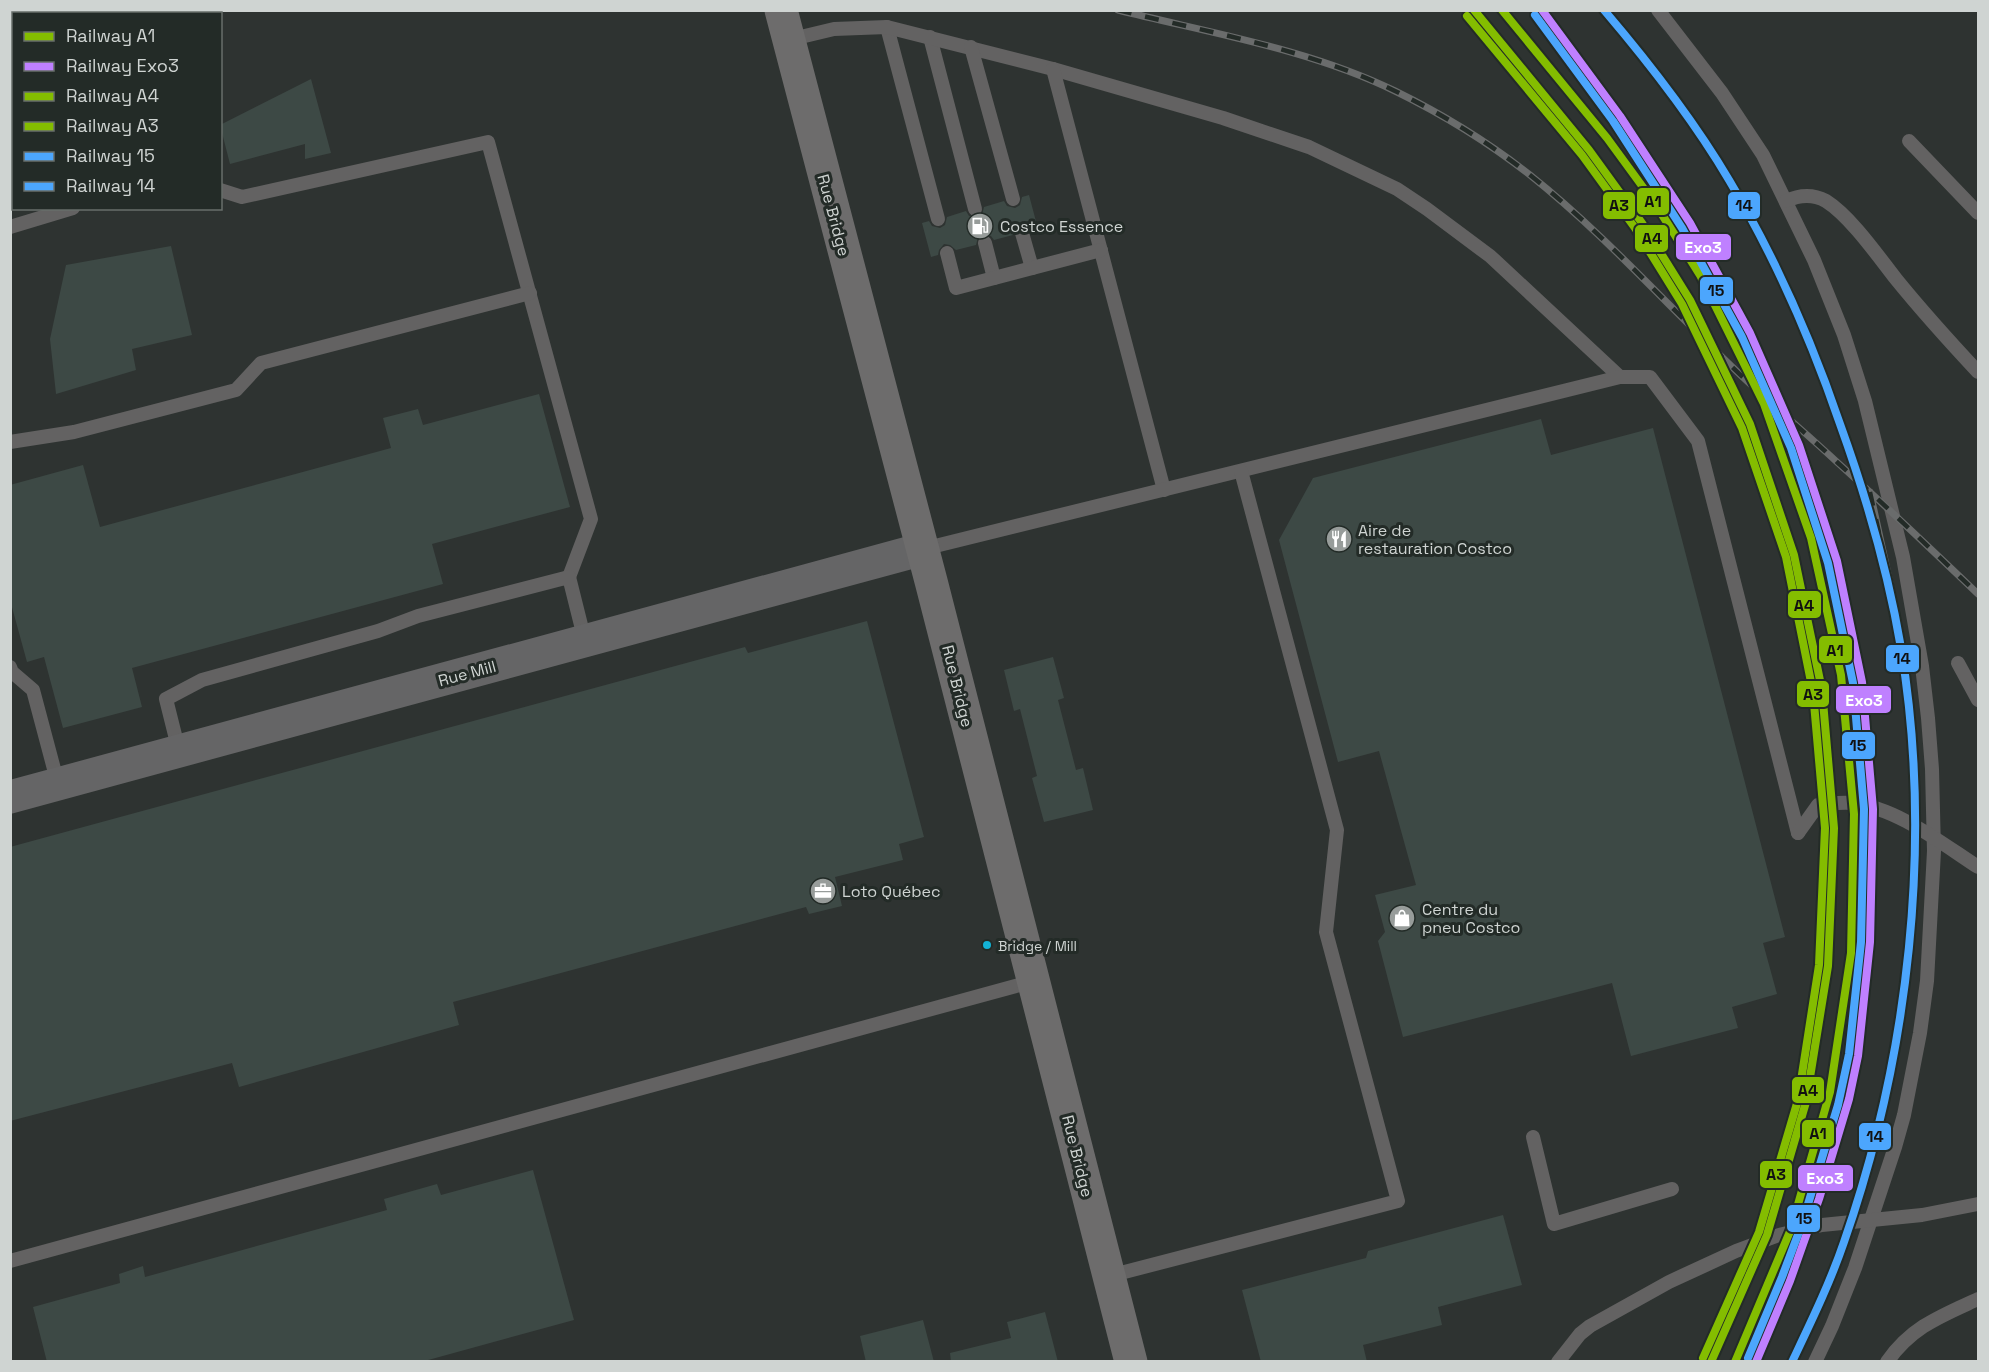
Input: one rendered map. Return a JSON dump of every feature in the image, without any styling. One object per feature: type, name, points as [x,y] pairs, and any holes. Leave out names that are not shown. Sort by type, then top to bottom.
[{"type":"main road","name":"Rue Bridge","points":[[784,25],[923,549],[1131,1362]]},
{"type":"street","name":"Rue Mill","points":[[10,797],[923,549]]},
{"type":"lane","points":[[1658,10],[1745,125],[1763,155],[1814,260],[1844,335],[1865,401],[1888,495],[1913,612],[1928,717],[1934,814],[1933,884],[1927,981],[1920,1033],[1904,1115],[1875,1206],[1855,1268],[1815,1362]]},
{"type":"lane","points":[[784,25],[834,29],[887,27],[1053,69],[1223,118],[1309,147],[1397,189],[1490,256],[1620,377]]},
{"type":"lane","points":[[887,27],[938,219]]},
{"type":"lane","points":[[930,38],[975,209]]},
{"type":"lane","points":[[971,47],[1013,199]]},
{"type":"lane","points":[[1053,69],[1164,490]]},
{"type":"lane","points":[[1909,141],[1978,213]]},
{"type":"lane","points":[[222,191],[242,197],[488,142],[591,519],[569,578],[585,640]]},
{"type":"lane","points":[[1786,201],[1797,196],[1810,196],[1825,201],[1843,216],[1918,306],[1977,366]]},
{"type":"lane","points":[[10,227],[67,210]]},
{"type":"lane","points":[[1022,233],[1032,268]]},
{"type":"lane","points":[[985,243],[994,278]]},
{"type":"lane","points":[[947,253],[956,288],[1101,250]]},
{"type":"lane","points":[[10,442],[74,432],[236,390],[261,363],[530,293]]},
{"type":"lane","points":[[923,549],[1620,377],[1650,377],[1698,441],[1798,833],[1818,805],[1851,803],[1894,816],[1921,829],[1978,867]]},
{"type":"lane","points":[[1109,1276],[1398,1201],[1326,932],[1337,830],[1241,471]]},
{"type":"lane","points":[[179,751],[166,699],[202,680],[378,631],[418,616],[569,578]]},
{"type":"lane","points":[[1958,663],[1978,700]]},
{"type":"lane","points":[[10,667],[12,672],[33,690],[58,784]]},
{"type":"lane","points":[[10,1261],[1034,981]]},
{"type":"lane","points":[[1533,1137],[1554,1224],[1672,1189]]},
{"type":"lane","points":[[1558,1362],[1580,1334],[1590,1326],[1669,1282],[1756,1243],[1822,1225],[1922,1215],[1978,1204]]},
{"type":"lane","points":[[1887,1362],[1900,1344],[1925,1324],[1978,1299]]},
{"type":"building","points":[[311,79],[331,153],[305,159],[305,144],[230,164],[222,124]]},
{"type":"building","name":"Costco Essence","points":[[1029,195],[1038,229],[1031,231],[1028,226],[1020,224],[1015,227],[1013,235],[994,240],[991,236],[983,234],[978,237],[976,245],[956,250],[944,244],[938,255],[931,257],[922,223],[929,221],[932,226],[940,228],[945,225],[947,217],[966,211],[969,216],[977,218],[982,215],[984,207],[1004,201],[1007,206],[1015,208],[1020,205],[1022,197]]},
{"type":"building","points":[[171,246],[192,335],[132,349],[136,370],[56,394],[50,339],[66,265]]},
{"type":"building","points":[[539,394],[570,507],[432,544],[443,584],[132,668],[142,707],[63,728],[44,657],[27,662],[10,600],[10,485],[83,465],[100,527],[391,448],[383,418],[418,409],[423,425]]},
{"type":"building","points":[[1541,419],[1551,455],[1653,428],[1785,937],[1763,943],[1777,994],[1732,1007],[1738,1028],[1631,1056],[1612,983],[1403,1037],[1378,941],[1385,932],[1375,895],[1416,885],[1379,751],[1338,762],[1279,540],[1313,478]]},
{"type":"building","points":[[867,621],[924,837],[899,844],[903,860],[835,877],[842,906],[809,914],[806,907],[453,1002],[459,1025],[239,1087],[232,1063],[10,1121],[10,847],[745,647],[748,653]]},
{"type":"building","points":[[1053,657],[1064,698],[1058,700],[1076,770],[1083,768],[1093,810],[1044,822],[1032,778],[1037,776],[1020,709],[1014,711],[1004,670]]},
{"type":"building","points":[[533,1170],[574,1320],[421,1362],[47,1362],[33,1307],[120,1283],[119,1274],[143,1266],[145,1277],[387,1210],[384,1199],[437,1184],[441,1195]]},
{"type":"building","points":[[1503,1215],[1522,1285],[1438,1307],[1442,1325],[1363,1345],[1367,1362],[1261,1362],[1242,1290],[1366,1258],[1368,1251]]},
{"type":"building","points":[[1045,1312],[1058,1362],[951,1362],[950,1353],[1011,1338],[1007,1322]]},
{"type":"building","points":[[923,1320],[934,1362],[866,1362],[860,1336]]},
{"type":"railway","points":[[1118,10],[1259,43],[1362,76],[1430,109],[1498,151],[1587,224],[1747,381],[1874,495],[1978,594]]},
{"type":"railway","points":[[1870,492],[1890,583],[1901,648]]},
{"type":"rail line","name":"A4","points":[[1474,10],[1589,150],[1642,223],[1690,300],[1750,424],[1794,555],[1822,690],[1834,828],[1828,966],[1806,1102],[1767,1235],[1711,1362]]},
{"type":"rail line","name":"A1","points":[[1502,10],[1607,138],[1656,205],[1700,275],[1764,404],[1811,538],[1841,675],[1854,814],[1851,953],[1830,1092],[1791,1229],[1735,1362]]},
{"type":"rail line","name":"Exo3","points":[[1542,10],[1620,116],[1690,223],[1750,333],[1799,445],[1837,561],[1862,682],[1873,809],[1870,942],[1858,1056],[1849,1099],[1819,1199],[1790,1281],[1756,1362]]},
{"type":"rail line","name":"14","points":[[1604,10],[1670,92],[1701,135],[1746,209],[1791,299],[1829,392],[1859,479],[1883,562],[1901,648],[1910,722],[1915,796],[1914,872],[1909,948],[1899,1023],[1885,1098],[1844,1242],[1792,1362]]},
{"type":"rail line","name":"15","points":[[1535,15],[1613,121],[1682,228],[1742,337],[1791,448],[1828,563],[1853,683],[1864,809],[1861,942],[1849,1054],[1838,1105],[1802,1224],[1748,1358]]},
{"type":"rail line","name":"A3","points":[[1467,16],[1582,155],[1635,228],[1682,304],[1742,428],[1786,557],[1813,692],[1825,828],[1819,965],[1798,1100],[1759,1232],[1703,1358]]},
{"type":"place","name":"Costco Essence","points":[[980,226]]},
{"type":"place","name":"Aire de restauration Costco","points":[[1339,539]]},
{"type":"place","name":"Loto Québec","points":[[823,891]]},
{"type":"place","name":"Centre du pneu Costco","points":[[1402,918]]},
{"type":"place","name":"Bridge / Mill","points":[[987,945]]}]
